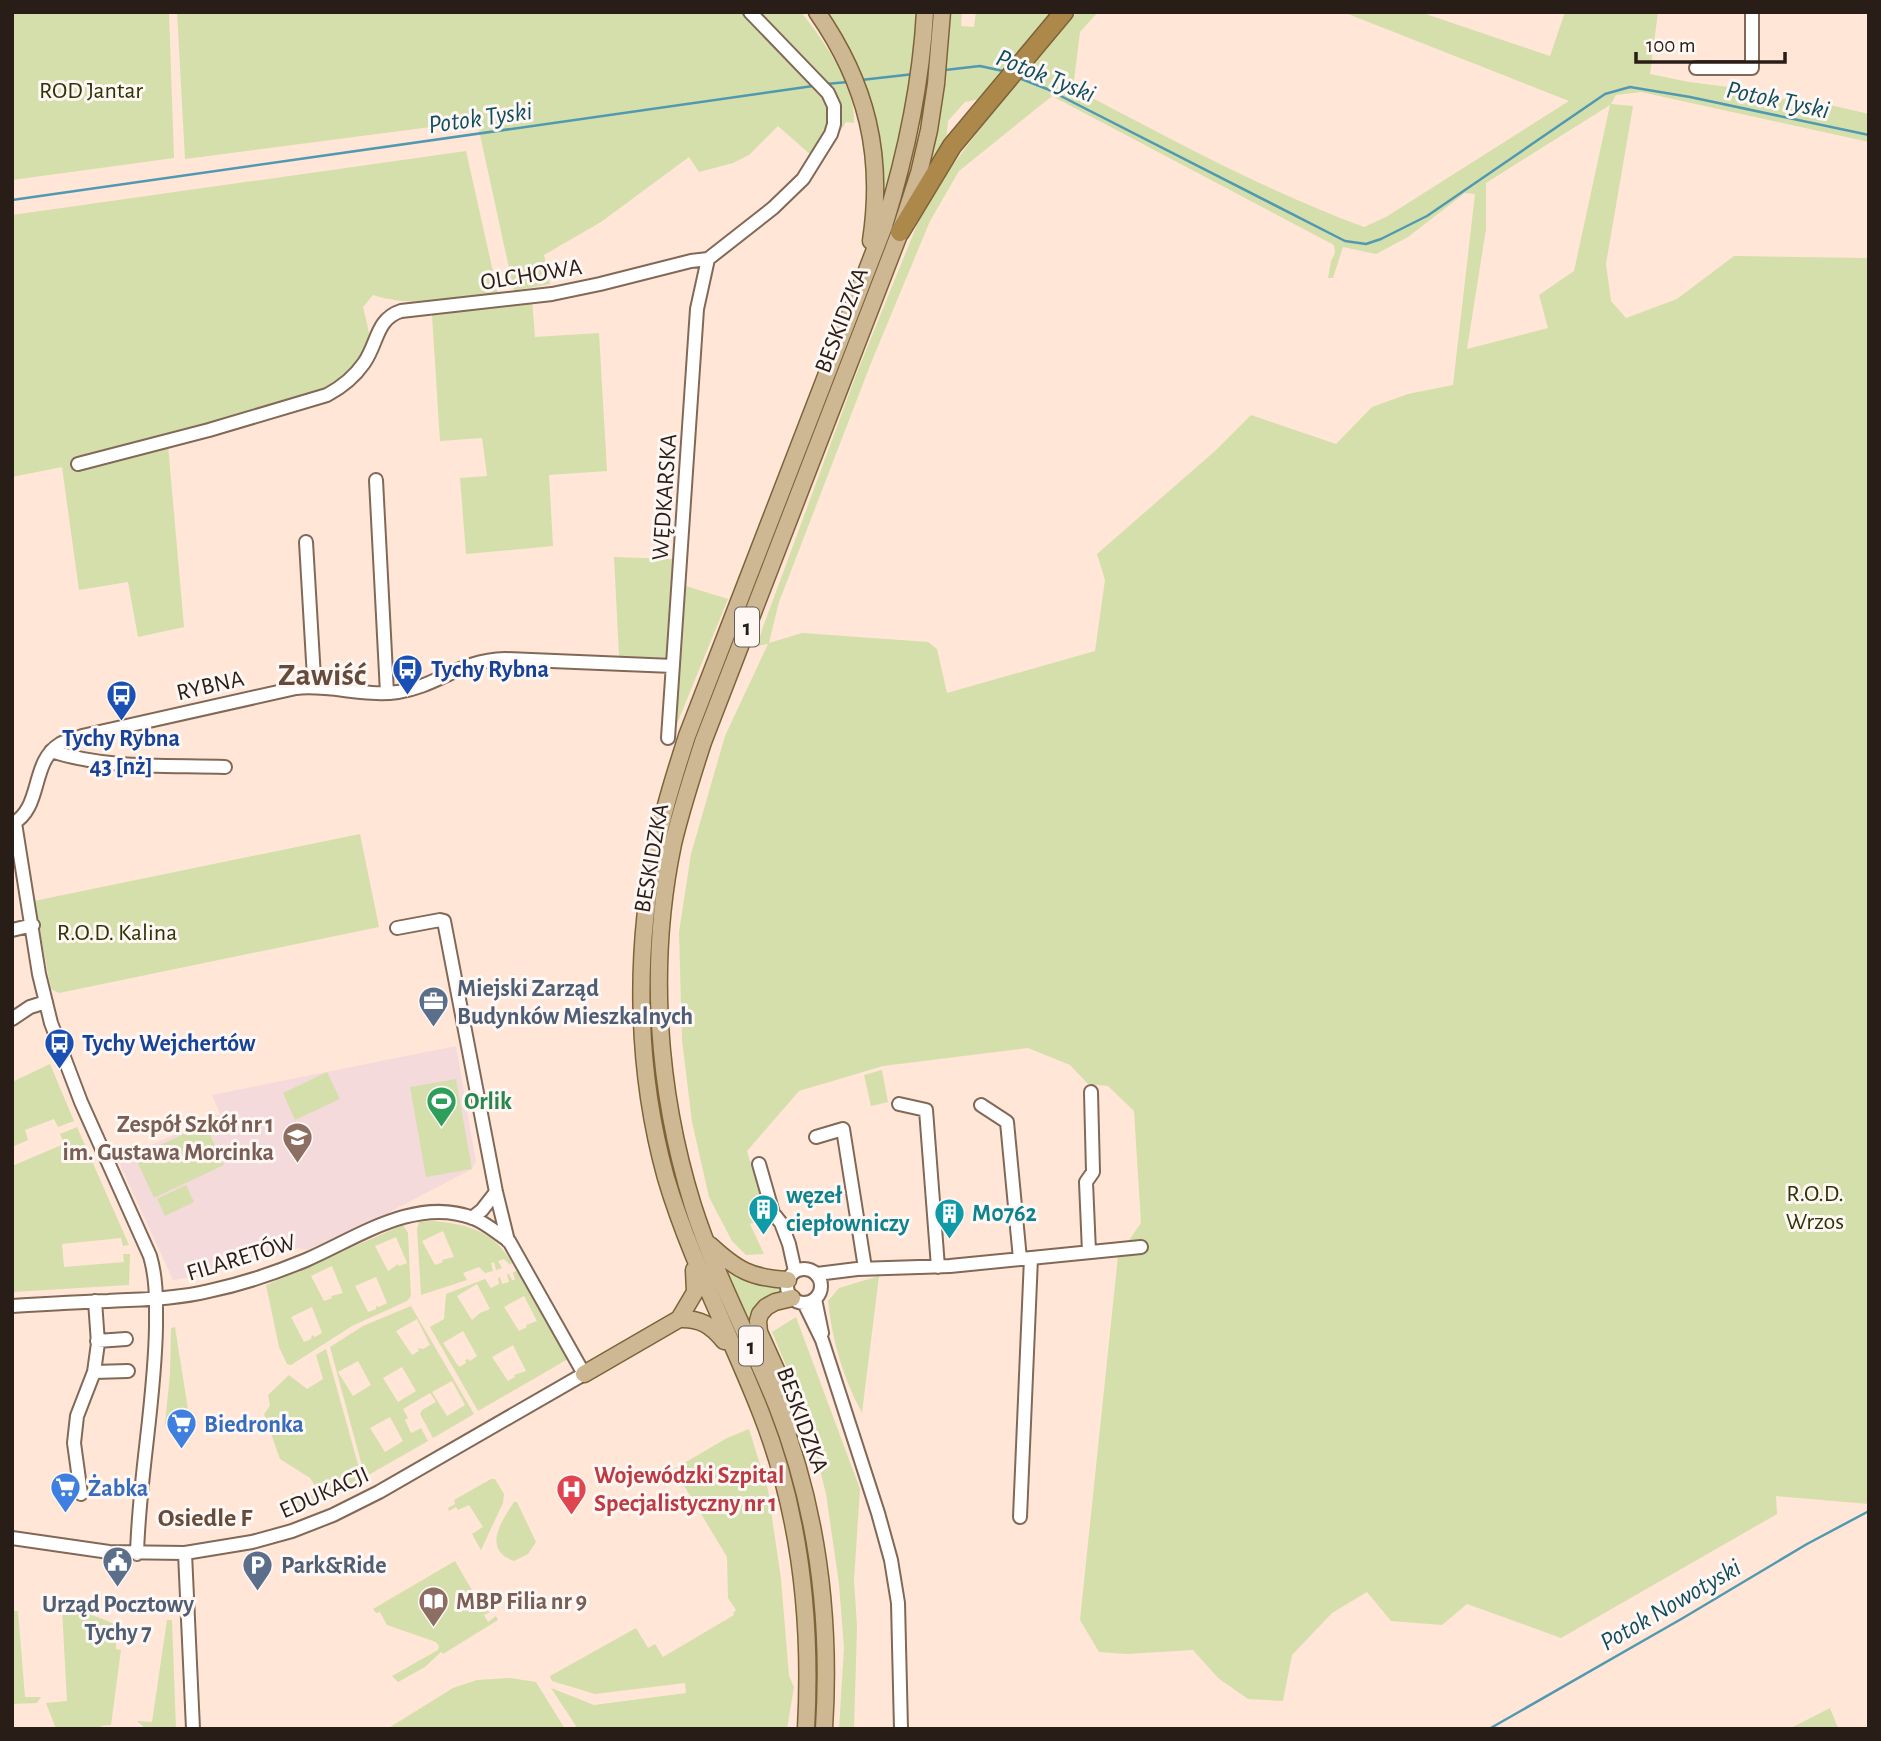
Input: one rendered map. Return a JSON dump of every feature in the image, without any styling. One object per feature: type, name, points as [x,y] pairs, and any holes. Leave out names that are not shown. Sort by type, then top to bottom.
[{"type":"highway","points":[[900,232],[952,146],[1063,12]]},
{"type":"main road","points":[[817,12],[837,40],[854,75],[864,104],[873,148],[876,186],[866,273]]},
{"type":"main road","name":"BESKIDZKA","points":[[806,1729],[809,1649],[803,1571],[796,1532],[777,1459],[689,1247],[656,1135],[643,1044],[645,915],[657,843],[687,736],[866,273],[902,169],[922,58],[925,12]]},
{"type":"main road","name":"BESKIDZKA","points":[[824,1729],[827,1650],[820,1569],[805,1491],[777,1407],[693,1207],[674,1130],[661,1042],[660,948],[673,845],[703,742],[900,232],[919,173],[936,84],[942,12]]},
{"type":"main road","points":[[705,1240],[742,1272],[805,1285]]},
{"type":"main road","points":[[584,1374],[679,1319],[695,1292],[695,1274],[689,1247]]},
{"type":"main road","points":[[794,1453],[794,1428],[788,1403],[758,1321],[766,1307],[805,1285]]},
{"type":"main road","points":[[679,1319],[702,1321],[714,1328],[736,1355]]},
{"type":"street","name":"OLCHOWA","points":[[78,464],[327,395],[341,387],[359,370],[384,321],[401,311],[552,293],[708,259],[773,208],[803,179],[831,134],[834,124],[834,106],[828,93],[750,12]]},
{"type":"street","points":[[1696,68],[1752,68],[1752,12]]},
{"type":"street","name":"WĘDKARSKA","points":[[668,738],[697,309],[708,259]]},
{"type":"street","points":[[376,480],[387,693]]},
{"type":"street","points":[[306,542],[314,678],[312,686]]},
{"type":"street","name":"RYBNA","points":[[51,751],[61,743],[82,736],[279,691],[312,686],[387,693],[418,686],[468,664],[495,659],[673,666]]},
{"type":"street","points":[[137,1553],[138,1517],[154,1384],[155,1273],[150,1256],[66,1066],[39,974],[33,925],[14,824],[24,816],[34,795],[40,767],[51,751],[76,760],[225,767]]},
{"type":"street","name":"FILARETÓW","points":[[397,928],[444,921],[496,1192],[509,1241],[584,1374]]},
{"type":"street","points":[[12,930],[33,925]]},
{"type":"street","points":[[12,1019],[30,1007],[46,1002]]},
{"type":"street","points":[[1089,1252],[1086,1182],[1093,1172],[1091,1092]]},
{"type":"street","points":[[899,1104],[926,1110],[938,1267]]},
{"type":"street","points":[[981,1105],[1007,1122],[1025,1258],[1020,1517]]},
{"type":"street","points":[[816,1136],[843,1129],[866,1268]]},
{"type":"street","points":[[759,1164],[773,1213],[781,1223],[805,1285],[891,1560],[898,1602],[901,1729]]},
{"type":"street","points":[[472,1218],[496,1192]]},
{"type":"street","name":"FILARETÓW","points":[[12,1306],[156,1299],[212,1291],[257,1279],[388,1221],[411,1215],[452,1214],[472,1218],[509,1241]]},
{"type":"street","points":[[805,1285],[866,1268],[938,1267],[1141,1247]]},
{"type":"street","points":[[81,1494],[74,1443],[77,1416],[94,1372],[97,1341],[95,1301]]},
{"type":"street","points":[[97,1341],[127,1339]]},
{"type":"street","points":[[94,1372],[128,1371]]},
{"type":"street","name":"EDUKACJI","points":[[12,1538],[137,1553],[185,1553],[252,1542],[292,1531],[379,1492],[584,1374]]},
{"type":"street","points":[[185,1553],[193,1729]]},
{"type":"shaded area","name":"Zespół Szkół nr 1 im. Gustawa Morcinka","points":[[456,1046],[476,1162],[472,1169],[378,1218],[307,1250],[297,1248],[214,1273],[173,1280],[118,1160],[220,1114],[212,1095]]},
{"type":"green space","name":"ROD Jantar","points":[[12,12],[169,12],[174,158],[12,180]]},
{"type":"green space","points":[[177,12],[801,12],[828,49],[844,79],[850,94],[854,123],[846,122],[820,163],[778,126],[749,155],[733,163],[699,172],[689,157],[601,222],[544,255],[550,284],[514,291],[477,121],[185,159]]},
{"type":"green space","points":[[823,12],[918,12],[909,100],[890,185],[881,187],[878,135]]},
{"type":"green space","points":[[950,12],[962,12],[961,26],[974,27],[976,12],[1061,12],[985,98],[965,102],[948,121],[946,143],[930,170],[925,172],[945,76]]},
{"type":"green space","name":"R.O.D. Wrzos","points":[[1077,12],[1098,12],[1080,32],[1073,88],[1253,180],[1364,227],[1386,217],[1569,101],[1343,12],[1420,12],[1550,56],[1565,12],[1658,12],[1650,74],[1745,89],[1749,101],[1800,98],[1869,114],[1869,142],[1641,92],[1616,95],[1611,104],[1633,106],[1606,264],[1611,301],[1626,318],[1677,299],[1734,256],[1869,258],[1869,1504],[1776,1496],[1777,1514],[1561,1638],[1467,1604],[1442,1625],[1391,1621],[1367,1592],[1332,1613],[1292,1655],[1283,1701],[1248,1699],[1218,1678],[1193,1650],[1126,1654],[1099,1652],[1080,1620],[1118,1256],[1141,1223],[1134,1111],[1108,1086],[1088,1084],[1070,1065],[1028,1048],[883,1066],[799,1091],[747,1151],[766,1217],[750,1224],[764,1254],[746,1255],[732,1241],[709,1197],[692,1122],[682,1040],[679,932],[691,854],[725,736],[768,644],[757,646],[856,375],[921,215],[936,188],[984,123]],"holes":[[[1052,96],[1334,245],[1335,253],[1328,278],[1333,278],[1343,247],[1376,254],[1408,237],[1465,193],[1475,194],[1453,385],[1408,394],[1372,407],[1336,444],[1251,415],[1215,451],[1097,554],[1105,580],[1095,651],[947,693],[937,649],[928,642],[802,633],[769,643],[779,602],[871,363],[930,221],[959,171]],[[1610,105],[1574,271],[1539,295],[1548,328],[1467,349],[1486,229],[1486,183]]]},
{"type":"green space","points":[[466,151],[498,294],[419,302],[373,295],[363,307],[369,332],[364,354],[354,367],[329,387],[168,445],[184,627],[138,637],[128,582],[79,590],[62,467],[12,477],[12,215]]},
{"type":"green space","points":[[532,300],[535,337],[599,333],[607,471],[549,475],[553,546],[466,554],[460,478],[487,476],[482,438],[440,441],[432,315]]},
{"type":"green space","points":[[614,557],[673,559],[667,658],[619,656]]},
{"type":"green space","points":[[686,586],[728,599],[676,726]]},
{"type":"green space","name":"R.O.D. Kalina","points":[[360,834],[379,927],[59,993],[51,989],[34,901]]},
{"type":"green space","points":[[50,1064],[74,1121],[58,1127],[54,1119],[25,1130],[28,1140],[12,1147],[12,1082]]},
{"type":"green space","points":[[882,1070],[888,1102],[871,1106],[864,1075]]},
{"type":"green space","points":[[327,1072],[340,1099],[295,1120],[283,1093]]},
{"type":"green space","name":"Orlik","points":[[456,1079],[472,1169],[426,1177],[410,1087]]},
{"type":"green space","points":[[205,1124],[224,1165],[154,1198],[135,1157]]},
{"type":"green space","points":[[77,1127],[129,1245],[123,1246],[121,1238],[62,1244],[64,1267],[124,1262],[123,1254],[130,1254],[129,1285],[12,1292],[12,1166],[64,1144],[60,1134]]},
{"type":"green space","points":[[186,1185],[194,1202],[165,1216],[157,1199]]},
{"type":"green space","points":[[419,1222],[444,1222],[478,1231],[496,1243],[512,1263],[510,1265],[504,1259],[498,1261],[502,1268],[496,1270],[494,1262],[491,1263],[493,1271],[485,1273],[479,1267],[463,1273],[467,1280],[421,1295],[417,1229]],"holes":[[[443,1231],[454,1257],[435,1265],[422,1241]]]},
{"type":"green space","points":[[403,1225],[408,1233],[411,1296],[407,1301],[352,1326],[291,1365],[287,1364],[279,1347],[266,1285]],"holes":[[[396,1237],[407,1263],[398,1264],[388,1271],[375,1246]],[[332,1266],[343,1293],[324,1301],[311,1276]],[[376,1277],[387,1303],[368,1312],[355,1286]],[[312,1307],[322,1333],[315,1337],[312,1335],[311,1339],[304,1342],[291,1317]]]},
{"type":"green space","points":[[723,1266],[783,1284],[784,1294],[753,1333]]},
{"type":"green space","points":[[517,1271],[568,1359],[478,1411],[430,1327],[444,1319],[446,1294],[485,1279],[491,1288],[499,1284],[500,1277],[502,1284],[509,1282],[507,1274],[515,1280],[513,1272]],"holes":[[[477,1284],[490,1309],[472,1320],[457,1296]],[[524,1296],[537,1321],[519,1331],[504,1307]],[[463,1331],[477,1356],[470,1361],[465,1360],[466,1363],[459,1367],[443,1343]],[[513,1345],[526,1371],[514,1375],[515,1377],[508,1381],[492,1357]]]},
{"type":"green space","points":[[879,1276],[862,1413],[839,1358],[828,1301],[839,1288]]},
{"type":"green space","points":[[411,1306],[474,1414],[433,1438],[420,1414],[436,1402],[430,1393],[403,1409],[411,1433],[421,1428],[428,1441],[365,1477],[330,1347],[363,1326]],"holes":[[[417,1319],[430,1345],[423,1349],[418,1348],[419,1351],[412,1355],[396,1331]],[[358,1361],[371,1385],[353,1396],[338,1372]],[[402,1367],[416,1391],[398,1402],[383,1378]],[[452,1381],[465,1405],[447,1416],[432,1392]],[[390,1417],[403,1441],[385,1452],[370,1428]]]},
{"type":"green space","points":[[796,1317],[860,1489],[854,1581],[857,1626],[854,1729],[839,1729],[844,1648],[839,1584],[826,1494],[806,1413],[772,1332]]},
{"type":"green space","points":[[175,1327],[190,1422],[165,1424],[171,1328]]},
{"type":"green space","points":[[326,1349],[362,1479],[289,1510],[287,1501],[294,1498],[292,1493],[310,1497],[318,1490],[310,1478],[280,1459],[264,1414],[270,1406],[268,1395],[289,1375],[307,1389],[323,1379],[316,1355]]},
{"type":"green space","points":[[749,1429],[768,1490],[781,1579],[789,1676],[794,1687],[787,1729],[573,1729],[576,1726],[551,1688],[594,1705],[686,1693],[685,1683],[595,1694],[552,1681],[550,1676],[636,1628],[648,1648],[655,1644],[663,1657],[734,1615],[736,1610],[728,1598],[727,1557],[674,1469],[727,1438]]},
{"type":"green space","points":[[495,1479],[504,1494],[503,1503],[481,1550],[472,1534],[483,1527],[469,1505],[458,1510],[456,1507],[449,1511],[448,1508],[455,1504],[454,1500]]},
{"type":"green space","points":[[514,1502],[517,1502],[536,1542],[528,1554],[514,1561],[499,1550],[497,1534]]},
{"type":"green space","points":[[455,1561],[484,1611],[488,1609],[490,1612],[484,1615],[488,1622],[496,1616],[498,1620],[443,1654],[441,1652],[425,1667],[398,1682],[392,1676],[438,1650],[439,1646],[436,1642],[387,1625],[380,1612],[376,1613],[373,1609]]},
{"type":"green space","points":[[62,1609],[89,1614],[109,1622],[130,1637],[116,1636],[116,1649],[121,1650],[111,1725],[101,1726],[100,1729],[56,1729],[46,1703],[67,1701]]},
{"type":"green space","points":[[12,1611],[18,1611],[25,1697],[41,1697],[37,1703],[12,1704]]},
{"type":"green space","points":[[167,1620],[172,1620],[176,1729],[146,1729],[137,1721],[152,1722]]},
{"type":"green space","points":[[510,1678],[536,1682],[565,1729],[387,1729],[453,1688],[477,1680]]},
{"type":"green space","points":[[1830,1708],[1838,1728],[1841,1729],[1789,1729]]},
{"type":"waterway","name":"Potok Tyski","points":[[945,70],[980,66],[1003,71]]},
{"type":"waterway","name":"Potok Tyski","points":[[861,80],[914,74]]},
{"type":"waterway","name":"Potok Tyski","points":[[1019,78],[1047,89],[1345,241],[1366,244],[1427,216],[1605,94],[1630,87],[1869,135]]},
{"type":"waterway","name":"Potok Tyski","points":[[826,84],[848,82]]},
{"type":"waterway","name":"Potok Tyski","points":[[12,200],[813,86]]},
{"type":"waterway","name":"Potok Nowotyski","points":[[1489,1729],[1807,1544],[1869,1511]]},
{"type":"place","name":"Tychy Rybna","points":[[408,696]]},
{"type":"place","name":"Tychy Rybna 43 [nż]","points":[[121,723]]},
{"type":"place","name":"Miejski Zarząd Budynków Mieszkalnych","points":[[434,1029]]},
{"type":"place","name":"Tychy Wejchertów","points":[[59,1070]]},
{"type":"place","name":"Orlik","points":[[441,1128]]},
{"type":"place","name":"Zespół Szkół nr 1 im. Gustawa Morcinka","points":[[297,1165]]},
{"type":"place","name":"węzeł ciepłowniczy","points":[[763,1236]]},
{"type":"place","name":"M0762","points":[[949,1240]]},
{"type":"place","name":"Biedronka","points":[[181,1451]]},
{"type":"place","name":"Żabka","points":[[65,1515]]},
{"type":"place","name":"Wojewódzki Szpital Specjalistyczny nr 1","points":[[571,1516]]},
{"type":"place","name":"Urząd Pocztowy Tychy 7","points":[[118,1589]]},
{"type":"place","name":"Park&Ride","points":[[258,1592]]},
{"type":"place","name":"MBP Filia nr 9","points":[[433,1628]]},
{"type":"district","name":"Zawiść","points":[[322,674]]},
{"type":"district","name":"Osiedle F","points":[[205,1517]]}]
